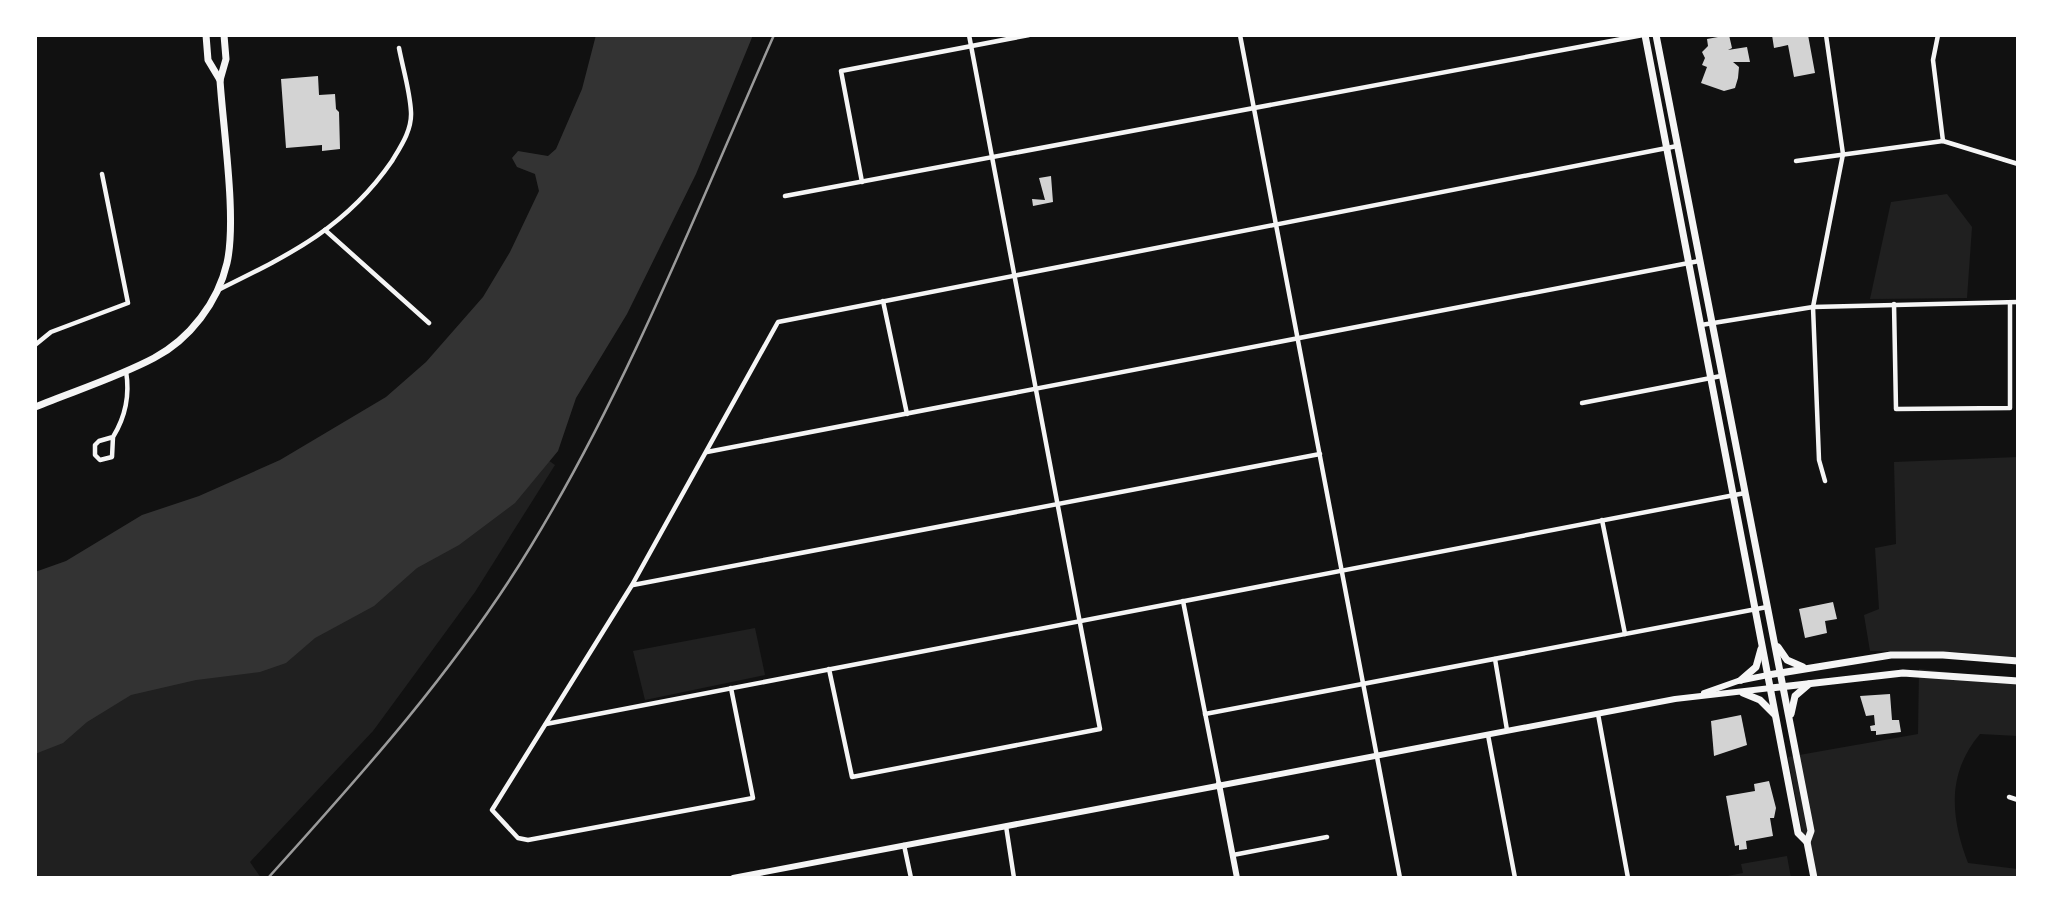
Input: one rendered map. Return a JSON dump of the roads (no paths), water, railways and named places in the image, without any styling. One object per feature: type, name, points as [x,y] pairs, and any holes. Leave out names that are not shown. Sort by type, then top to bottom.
[{"type":"main road","points":[[206,35],[208,60],[220,80]]},
{"type":"main road","points":[[35,406],[156,357],[186,335],[210,308],[227,262],[229,217],[220,80],[226,59],[224,35]]},
{"type":"main road","points":[[1644,35],[1798,833],[1807,842]]},
{"type":"main road","points":[[1656,35],[1811,831],[1807,842],[1814,878]]},
{"type":"main road","points":[[1774,639],[1787,660],[1808,668]]},
{"type":"main road","points":[[1741,680],[1756,667],[1762,642]]},
{"type":"main road","points":[[1768,676],[1891,655],[1942,655],[2018,661]]},
{"type":"main road","points":[[1771,688],[1903,673],[2018,681]]},
{"type":"main road","points":[[1790,721],[1794,699],[1811,682]]},
{"type":"main road","points":[[1744,693],[1767,705],[1776,718]]},
{"type":"street","points":[[830,669],[852,777],[1100,729],[969,35]]},
{"type":"street","points":[[862,182],[841,71],[1029,35]]},
{"type":"street","points":[[1240,35],[1400,878]]},
{"type":"street","points":[[785,196],[1644,35]]},
{"type":"street","points":[[1825,481],[1819,460],[1813,306],[1843,154],[1826,35]]},
{"type":"street","points":[[1938,35],[1933,60],[1942,141]]},
{"type":"street","points":[[216,290],[282,258],[346,216],[369,191],[405,141],[411,113],[399,48]]},
{"type":"street","points":[[1796,161],[1942,141],[2018,164]]},
{"type":"street","points":[[731,688],[753,798],[523,840],[492,810],[632,585],[778,322],[1677,146]]},
{"type":"street","points":[[35,345],[51,332],[128,303],[102,174]]},
{"type":"street","points":[[325,230],[429,323]]},
{"type":"street","points":[[707,452],[1699,261]]},
{"type":"street","points":[[883,301],[906,414]]},
{"type":"street","points":[[1701,325],[1813,306],[2018,302]]},
{"type":"street","points":[[1894,304],[1896,409],[2010,408],[2010,303]]},
{"type":"street","points":[[113,437],[99,441],[95,446],[95,455],[100,460],[112,457],[113,437],[125,410],[129,389],[126,370]]},
{"type":"street","points":[[1582,403],[1721,376]]},
{"type":"street","points":[[632,585],[1320,454]]},
{"type":"street","points":[[545,724],[1745,492]]},
{"type":"street","points":[[1602,520],[1625,634]]},
{"type":"street","points":[[1183,601],[1237,878]]},
{"type":"street","points":[[1205,715],[1767,607]]},
{"type":"street","points":[[1495,659],[1507,730]]},
{"type":"street","points":[[733,878],[1696,695],[1741,680],[1768,676]]},
{"type":"street","points":[[1696,695],[1744,693],[1771,688]]},
{"type":"street","points":[[1598,714],[1628,878]]},
{"type":"street","points":[[1488,734],[1515,878]]},
{"type":"street","points":[[2010,797],[2018,800]]},
{"type":"street","points":[[1005,825],[1014,878]]},
{"type":"street","points":[[1233,855],[1327,837]]},
{"type":"street","points":[[904,845],[911,878]]},
{"type":"railway","points":[[268,878],[339,799],[440,677],[472,635],[531,546],[600,422],[631,359],[774,35]]}]
